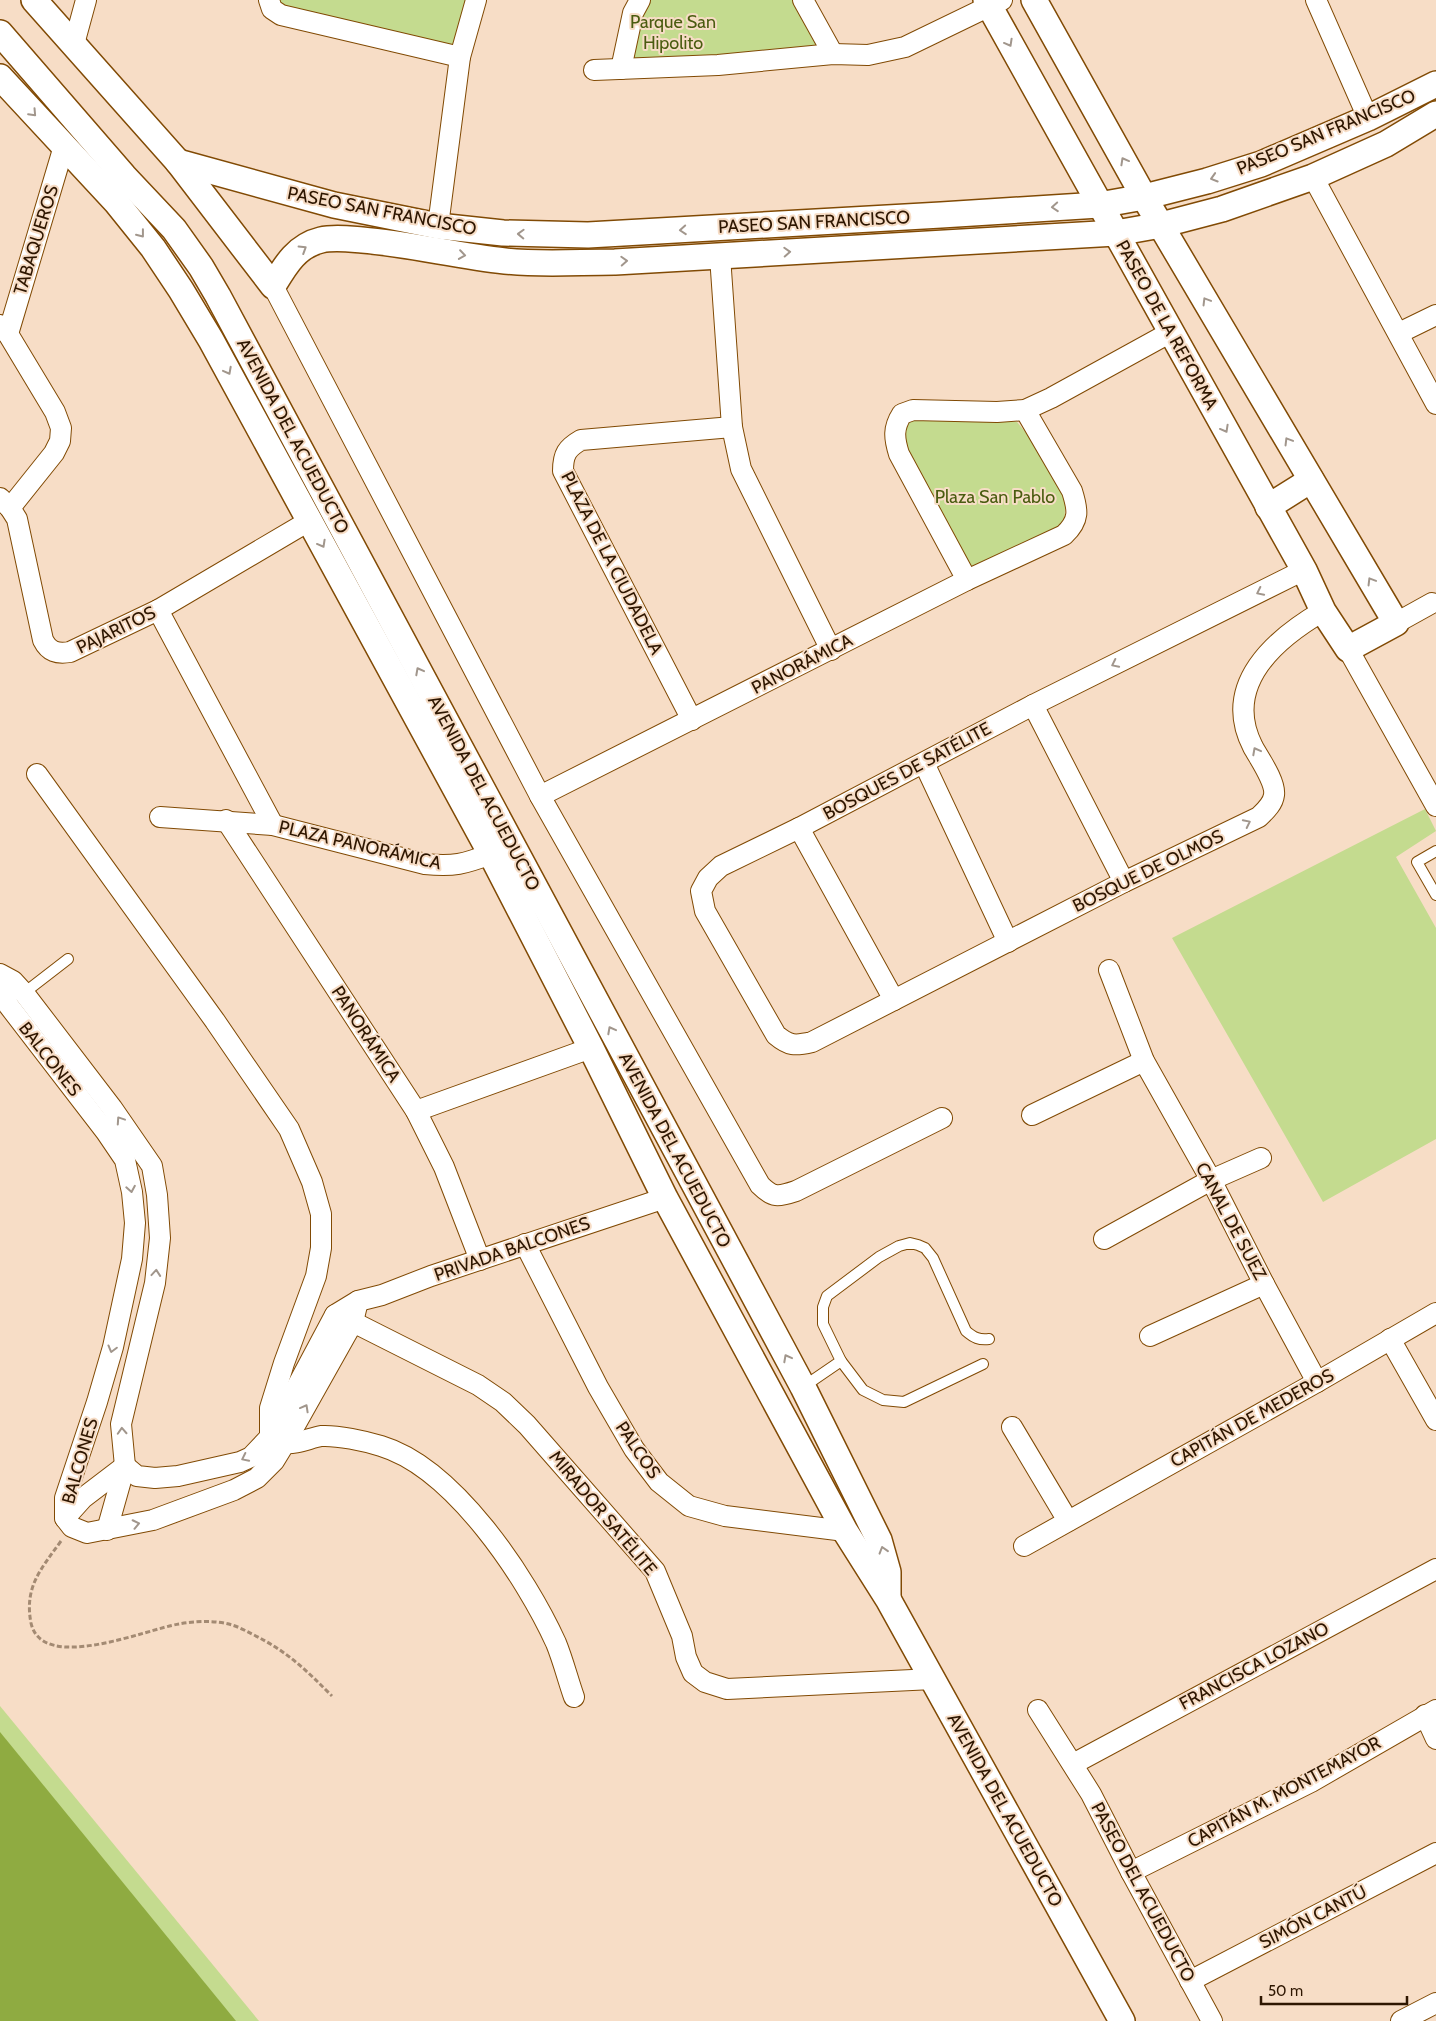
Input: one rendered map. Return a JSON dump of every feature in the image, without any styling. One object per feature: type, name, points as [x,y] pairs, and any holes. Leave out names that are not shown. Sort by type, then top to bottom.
[{"type":"street","points":[[34,0],[142,124],[178,162],[273,286],[540,796],[760,1185],[769,1194],[781,1196],[796,1191],[942,1118]]},
{"type":"street","points":[[74,44],[86,0]]},
{"type":"street","points":[[269,0],[272,9],[281,15],[460,57]]},
{"type":"street","points":[[438,226],[460,57],[476,0]]},
{"type":"street","points":[[621,69],[633,13],[640,0]]},
{"type":"street","points":[[803,0],[834,54]]},
{"type":"street","points":[[1034,0],[1144,197],[1396,623]]},
{"type":"street","points":[[1316,0],[1368,118]]},
{"type":"street","points":[[594,70],[718,65],[834,54],[868,55],[906,47],[993,2]]},
{"type":"street","name":"PASEO DE LA REFORMA","points":[[993,2],[1099,205],[1116,232],[1304,570],[1323,611],[1348,649]]},
{"type":"street","name":"AVENIDA DEL ACUEDUCTO","points":[[0,34],[124,176],[174,229],[201,267],[803,1387],[879,1540],[888,1572],[888,1599]]},
{"type":"street","name":"AVENIDA DEL ACUEDUCTO","points":[[0,77],[116,202],[153,248],[211,340],[491,854],[666,1198],[845,1531],[888,1599],[1122,2021]]},
{"type":"street","name":"PASEO SAN FRANCISCO","points":[[178,162],[334,205],[438,226],[503,233],[588,236],[1099,205],[1144,197],[1207,181],[1262,164],[1368,118],[1436,84]]},
{"type":"street","name":"PASEO SAN FRANCISCO","points":[[273,286],[289,261],[302,247],[321,240],[342,239],[384,242],[506,261],[615,262],[1116,232],[1161,225],[1222,209],[1313,177],[1386,144],[1436,114]]},
{"type":"street","name":"TABAQUEROS","points":[[5,503],[54,454],[60,442],[61,428],[55,412],[4,330],[64,146]]},
{"type":"street","points":[[1313,177],[1436,404]]},
{"type":"street","points":[[720,256],[732,427],[741,469],[830,650]]},
{"type":"street","points":[[1399,333],[1436,314]]},
{"type":"street","points":[[967,580],[899,454],[894,438],[896,424],[902,414],[913,410],[997,412],[1025,410],[1051,398],[1171,332]]},
{"type":"street","name":"PANORÁMICA","points":[[540,796],[967,580],[1064,535],[1073,527],[1076,518],[1074,498],[1025,410]]},
{"type":"street","name":"PLAZA DE LA CIUDADELA","points":[[692,720],[563,471],[563,459],[568,448],[580,440],[732,427]]},
{"type":"street","points":[[1268,507],[1311,480]]},
{"type":"street","name":"PAJARITOS","points":[[5,503],[17,519],[43,640],[46,648],[59,653],[70,652],[158,610],[309,521]]},
{"type":"street","name":"BOSQUES DE SATÉLITE","points":[[812,1042],[800,1045],[786,1043],[776,1035],[705,910],[701,892],[708,878],[721,866],[924,764],[1033,704],[1304,570]]},
{"type":"street","points":[[1432,603],[1348,649],[1436,806]]},
{"type":"street","points":[[158,610],[273,825]]},
{"type":"street","name":"BOSQUE DE OLMOS","points":[[812,1042],[1124,882],[1259,817],[1270,806],[1274,796],[1274,786],[1249,738],[1244,716],[1245,693],[1255,668],[1279,641],[1300,624],[1323,611]]},
{"type":"street","points":[[1033,704],[1124,882]]},
{"type":"street","points":[[924,764],[1008,942]]},
{"type":"street","points":[[37,774],[215,1021],[289,1129],[312,1182],[321,1214],[321,1248],[316,1276],[284,1363],[270,1408],[278,1440]]},
{"type":"street","name":"PLAZA PANORÁMICA","points":[[160,817],[226,820],[273,825],[425,864],[446,866],[464,864],[491,854]]},
{"type":"street","name":"PANORÁMICA","points":[[226,820],[416,1111],[444,1167],[480,1260]]},
{"type":"street","points":[[799,828],[894,1000]]},
{"type":"street","name":"CANAL DE SUEZ","points":[[1109,970],[1144,1061],[1211,1180],[1317,1382]]},
{"type":"street","name":"BALCONES","points":[[0,974],[13,981],[24,993],[112,1108],[152,1166],[157,1195],[160,1238],[156,1283],[121,1424],[125,1466],[107,1530]]},
{"type":"street","name":"BALCONES","points":[[0,989],[9,1006],[106,1132],[125,1160],[132,1192],[135,1222],[132,1260],[113,1347],[65,1498],[68,1522]]},
{"type":"street","points":[[416,1111],[591,1048]]},
{"type":"street","points":[[1032,1115],[1144,1061]]},
{"type":"street","points":[[1104,1239],[1211,1180],[1262,1158]]},
{"type":"street","name":"PRIVADA BALCONES","points":[[335,1315],[358,1301],[382,1295],[525,1244],[666,1198]]},
{"type":"street","name":"PALCOS","points":[[525,1244],[598,1387],[634,1449],[659,1482],[689,1506],[725,1516],[845,1531]]},
{"type":"street","points":[[1150,1336],[1264,1284]]},
{"type":"street","points":[[335,1315],[278,1440],[274,1461],[256,1478],[234,1490],[153,1520],[87,1533],[68,1522],[83,1498],[125,1466],[137,1476],[155,1478],[178,1476],[251,1457],[278,1440],[354,1322],[358,1301]]},
{"type":"street","name":"CAPITÁN DE MEDEROS","points":[[1024,1546],[1436,1313]]},
{"type":"street","name":"MIRADOR SATÉLITE","points":[[335,1315],[354,1322],[478,1385],[503,1402],[527,1425],[656,1571],[682,1636],[686,1657],[693,1673],[705,1682],[726,1689],[933,1679]]},
{"type":"street","points":[[1390,1340],[1436,1420]]},
{"type":"street","points":[[1012,1427],[1068,1520]]},
{"type":"street","points":[[278,1440],[323,1436],[358,1440],[383,1446],[426,1470],[448,1489],[488,1531],[522,1578],[556,1645],[574,1697]]},
{"type":"street","name":"FRANCISCA LOZANO","points":[[1073,1764],[1436,1569]]},
{"type":"street","name":"PASEO DEL ACUEDUCTO","points":[[1038,1710],[1091,1794],[1212,2021]]},
{"type":"street","points":[[1431,1712],[1436,1739]]},
{"type":"street","name":"CAPITÁN M. MONTEMAYOR","points":[[1131,1872],[1311,1782],[1431,1712]]},
{"type":"street","name":"SIMÓN CANTÚ","points":[[1190,1981],[1436,1853]]},
{"type":"street","points":[[1401,2021],[1436,2003]]},
{"type":"lane","points":[[1436,851],[1417,862],[1436,894]]},
{"type":"lane","points":[[24,993],[68,959]]},
{"type":"lane","points":[[983,1364],[904,1402],[882,1400],[863,1390],[841,1362],[823,1324],[823,1307],[827,1296],[879,1257],[899,1246],[910,1243],[925,1248],[933,1258],[966,1331],[973,1337],[981,1340],[990,1339]]},
{"type":"lane","points":[[803,1387],[841,1362]]},
{"type":"path","name":"BALCONES","points":[[68,1522],[35,1578],[31,1591],[30,1618],[33,1631],[42,1641],[53,1646],[77,1648],[179,1624],[206,1621],[232,1624],[273,1644],[292,1657],[332,1696]]},
{"type":"green space","points":[[269,0],[476,0],[460,57],[269,2]]},
{"type":"green space","name":"Parque San Hipolito","points":[[650,0],[803,0],[833,54],[621,69]]},
{"type":"green space","name":"Plaza San Pablo","points":[[902,414],[1017,422],[1066,481],[1064,535],[967,580],[899,454]]},
{"type":"green space","points":[[1425,809],[1436,831],[1396,857],[1436,928],[1436,1139],[1323,1202],[1172,938]]},
{"type":"green space","points":[[0,1706],[259,2021],[0,2021]]},
{"type":"green space","points":[[0,1732],[236,2021],[0,2021]]}]
